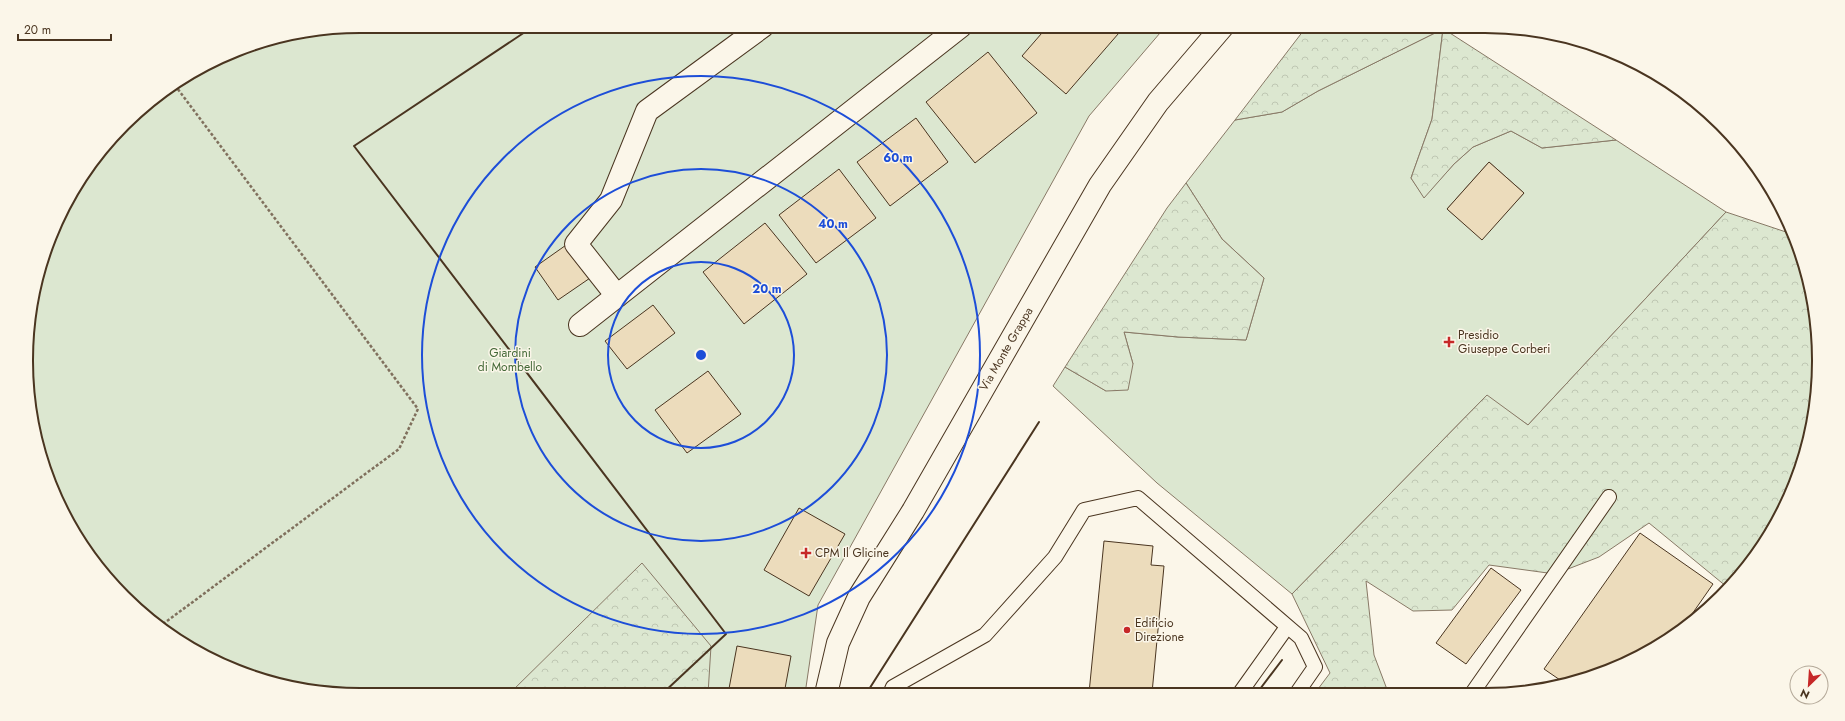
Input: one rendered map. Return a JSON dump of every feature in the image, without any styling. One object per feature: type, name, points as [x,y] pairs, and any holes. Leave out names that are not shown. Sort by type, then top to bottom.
[{"type":"street","points":[[617,296],[576,244],[611,200],[647,111],[753,33]]},
{"type":"street","points":[[580,325],[952,33]]},
{"type":"street","name":"Via Monte Grappa","points":[[827,688],[838,643],[859,597],[913,511],[1100,185],[1158,102],[1217,33]]},
{"type":"lane","points":[[893,688],[985,635],[1055,557],[1084,510],[1138,498],[1301,638],[1315,667],[1300,688]]},
{"type":"lane","points":[[1476,688],[1609,498]]},
{"type":"lane","points":[[1244,688],[1287,627]]},
{"type":"path","points":[[165,623],[399,449],[418,409],[178,89]]},
{"type":"green space","name":"Giardini di Mombello","points":[[360,33],[1160,33],[1089,116],[818,605],[806,688],[339,687],[297,682],[255,671],[197,644],[179,633],[145,607],[114,576],[101,560],[88,542],[67,505],[50,466],[44,445],[39,424],[34,382],[33,360],[36,318],[39,297],[50,255],[77,197],[88,179],[114,145],[145,114],[179,88],[235,58],[255,50],[297,39]]},
{"type":"green space","points":[[1302,33],[1435,33],[1318,91],[1282,112],[1235,120]]},
{"type":"green space","points":[[1435,33],[1443,33],[1432,119],[1411,178],[1424,197],[1454,164],[1473,147],[1511,131],[1542,148],[1616,140],[1726,212],[1528,425],[1486,396],[1292,594],[1157,483],[1053,386],[1065,367],[1106,391],[1133,364],[1124,332],[1178,337],[1246,340],[1264,278],[1222,239],[1186,183],[1235,120],[1282,112],[1318,91]],"holes":[[[1489,162],[1524,193],[1482,239],[1447,209]]]},
{"type":"green space","points":[[1443,33],[1450,33],[1616,140],[1542,148],[1511,131],[1473,147],[1454,164],[1424,198],[1411,178],[1432,119]]},
{"type":"green space","points":[[1186,183],[1222,239],[1264,278],[1246,340],[1178,337],[1124,332],[1133,364],[1128,390],[1106,391],[1065,367],[1167,208]]},
{"type":"green space","points":[[1726,212],[1786,232],[1795,255],[1801,276],[1809,318],[1812,360],[1806,424],[1795,466],[1778,505],[1757,542],[1723,584],[1649,523],[1599,557],[1555,574],[1489,565],[1452,610],[1413,611],[1366,581],[1374,655],[1386,688],[1319,688],[1330,673],[1292,594],[1487,395],[1528,425]]},
{"type":"green space","points":[[642,563],[711,646],[708,688],[515,688]]},
{"type":"building","points":[[1042,33],[1119,33],[1066,94],[1022,56]]},
{"type":"building","points":[[988,52],[1037,113],[975,163],[926,102]]},
{"type":"building","points":[[916,118],[948,162],[890,206],[857,162]]},
{"type":"building","points":[[1489,162],[1524,193],[1482,240],[1447,209]]},
{"type":"building","points":[[839,169],[876,218],[816,263],[779,215]]},
{"type":"building","points":[[765,223],[807,274],[744,324],[703,272]]},
{"type":"building","points":[[569,243],[593,276],[558,300],[535,267]]},
{"type":"building","points":[[653,305],[675,333],[627,369],[605,341]]},
{"type":"building","points":[[708,371],[741,414],[687,453],[655,410]]},
{"type":"building","points":[[799,508],[845,534],[809,596],[764,570]]},
{"type":"building","points":[[1640,533],[1713,584],[1693,613],[1666,633],[1629,654],[1590,671],[1559,679],[1544,669]]},
{"type":"building","name":"Edificio Direzione","points":[[1104,541],[1153,546],[1151,565],[1164,566],[1152,688],[1089,688]]},
{"type":"building","points":[[1491,568],[1521,590],[1466,664],[1436,643]]},
{"type":"building","points":[[737,646],[791,656],[785,688],[729,688]]},
{"type":"wall","points":[[524,33],[354,146],[726,634],[668,688]]},
{"type":"wall","points":[[870,688],[1039,422]]},
{"type":"wall","points":[[1261,688],[1282,660]]},
{"type":"place","name":"Presidio Giuseppe Corberi","points":[[1449,342]]},
{"type":"place","name":"CPM Il Glicine","points":[[806,553]]},
{"type":"place","name":"Edificio Direzione","points":[[1127,630]]}]
